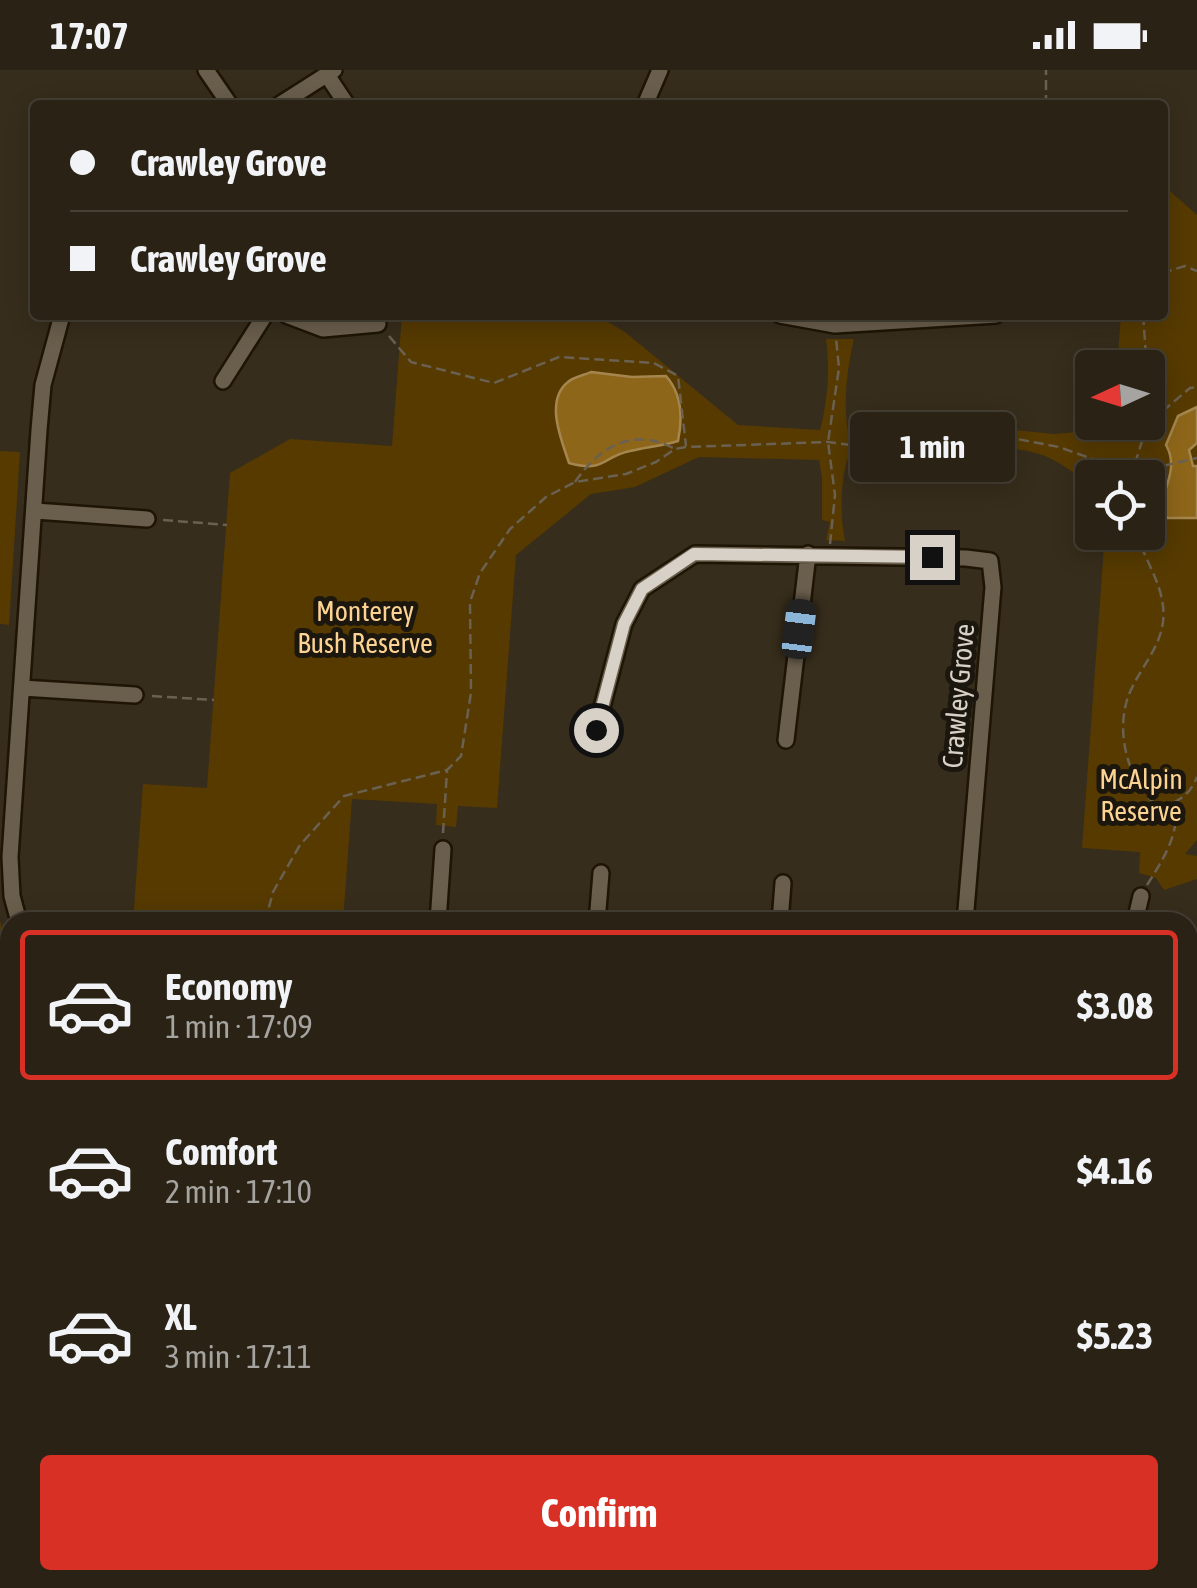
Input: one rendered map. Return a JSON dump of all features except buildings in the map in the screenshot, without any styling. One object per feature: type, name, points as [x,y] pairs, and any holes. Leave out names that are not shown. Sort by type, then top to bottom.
[{"type":"street","points":[[206,70],[227,100]]},
{"type":"street","points":[[647,100],[660,70]]},
{"type":"street","points":[[287,100],[330,72],[344,100]]},
{"type":"street","points":[[16,912],[10,858],[44,385],[61,320]]},
{"type":"street","points":[[223,380],[262,320]]},
{"type":"street","points":[[299,320],[323,329],[378,324]]},
{"type":"street","points":[[807,320],[834,325],[915,320]]},
{"type":"street","points":[[35,511],[147,519]]},
{"type":"street","name":"Crawley Grove","points":[[596,730],[624,624],[642,589],[694,554],[966,558],[990,562],[993,587],[966,912]]},
{"type":"street","points":[[786,740],[808,554]]},
{"type":"street","points":[[22,688],[135,695]]},
{"type":"street","points":[[439,912],[443,849]]},
{"type":"street","points":[[598,912],[600,873]]},
{"type":"street","points":[[781,912],[782,883]]},
{"type":"street","points":[[1137,912],[1141,896]]},
{"type":"path","points":[[1046,70],[1046,100]]},
{"type":"path","points":[[1168,271],[1186,266],[1197,271]]},
{"type":"path","points":[[1143,320],[1146,350]]},
{"type":"path","points":[[378,324],[411,362],[494,383],[559,357],[654,363],[678,376],[686,447]]},
{"type":"path","points":[[830,555],[835,495],[828,445],[839,368],[834,325]]},
{"type":"path","points":[[1165,412],[1190,388],[1197,387]]},
{"type":"path","points":[[268,912],[273,892],[300,845],[344,796],[447,770],[460,756],[470,693],[470,602],[480,573],[510,530],[546,497],[575,482],[626,474],[656,462],[674,449],[686,447],[880,448],[943,437],[996,435],[1059,447],[1092,460]]},
{"type":"path","points":[[575,482],[592,458],[628,440],[655,439],[674,449]]},
{"type":"path","points":[[1165,466],[1196,458]]},
{"type":"path","points":[[147,519],[226,525]]},
{"type":"path","points":[[1143,550],[1162,598],[1163,621],[1155,647],[1127,700],[1123,728],[1126,746],[1141,792],[1158,807],[1174,804],[1191,793],[1197,777]]},
{"type":"path","points":[[135,695],[214,700]]},
{"type":"path","points":[[443,849],[447,770]]},
{"type":"path","points":[[1141,896],[1168,846],[1177,819],[1174,804]]},
{"type":"green space","name":"Monterey Bush Reserve","points":[[1168,189],[1197,215],[1197,840],[1185,854],[1197,856],[1197,879],[1164,890],[1156,878],[1139,873],[1140,852],[1082,848],[1104,550],[1165,550],[1165,460],[1075,460],[1075,474],[1046,456],[992,447],[847,460],[842,501],[845,541],[826,540],[830,522],[822,520],[819,460],[699,457],[635,487],[591,494],[516,555],[497,808],[458,806],[456,827],[436,825],[437,804],[352,799],[344,912],[134,912],[143,784],[207,788],[230,473],[290,439],[392,446],[402,320],[605,320],[625,332],[738,425],[820,430],[828,384],[826,339],[854,339],[846,385],[848,432],[881,434],[952,419],[1054,434],[1075,432],[1075,440],[1165,440],[1165,350],[1118,350],[1121,320],[1168,320]]},
{"type":"green space","points":[[0,451],[20,452],[9,625],[0,624]]},
{"type":"shaded area","points":[[591,372],[666,376],[680,406],[678,441],[621,454],[597,465],[569,463],[559,433],[557,400],[568,382]]},
{"type":"shaded area","points":[[1197,407],[1197,443],[1189,450],[1193,466],[1197,466],[1197,518],[1165,515],[1171,468],[1166,445],[1178,416]]},
{"type":"route","points":[[596,730],[624,624],[642,589],[694,554],[932,557]]},
{"type":"park label","name":"McAlpin Reserve","points":[[1141,795]]}]
